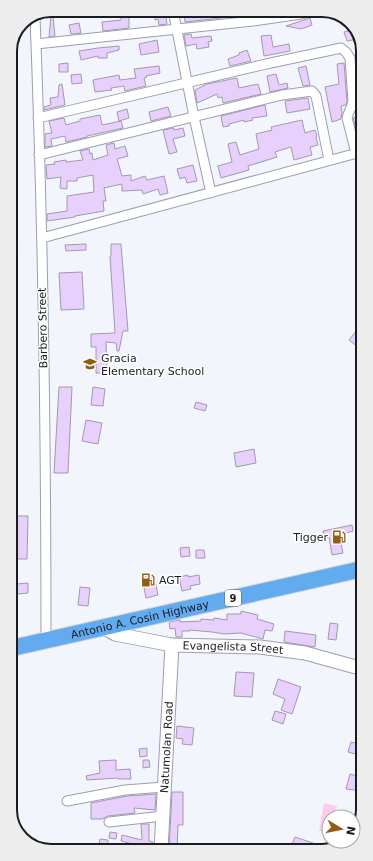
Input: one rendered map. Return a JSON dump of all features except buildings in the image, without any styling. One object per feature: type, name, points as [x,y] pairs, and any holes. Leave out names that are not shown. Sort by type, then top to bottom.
[{"type":"highway","name":"Antonio A. Cosin Highway","points":[[17,647],[356,571]]},
{"type":"street","points":[[174,17],[211,193]]},
{"type":"street","points":[[36,44],[280,17]]},
{"type":"street","name":"Barbero Street","points":[[35,21],[42,238],[46,483],[46,640]]},
{"type":"street","points":[[38,118],[280,60],[341,48],[350,58],[353,101],[352,108],[348,113],[347,118],[356,147]]},
{"type":"street","points":[[39,155],[282,95],[312,91],[316,96],[329,160]]},
{"type":"street","points":[[42,238],[356,153]]},
{"type":"street","name":"Evangelista Street","points":[[103,627],[115,634],[172,645],[260,646],[304,653],[356,667]]},
{"type":"street","name":"Natumolan Road","points":[[161,844],[172,645]]},
{"type":"street","points":[[67,801],[126,790],[164,787]]},
{"type":"street","points":[[109,822],[162,816]]},
{"type":"shaded area","points":[[324,803],[337,806],[336,809],[323,809]]},
{"type":"shaded area","points":[[321,820],[321,831],[319,831]]},
{"type":"place","name":"Gracia Elementary School","points":[[90,364]]},
{"type":"place","name":"Tigger","points":[[339,537]]},
{"type":"place","name":"AGT","points":[[148,580]]}]
